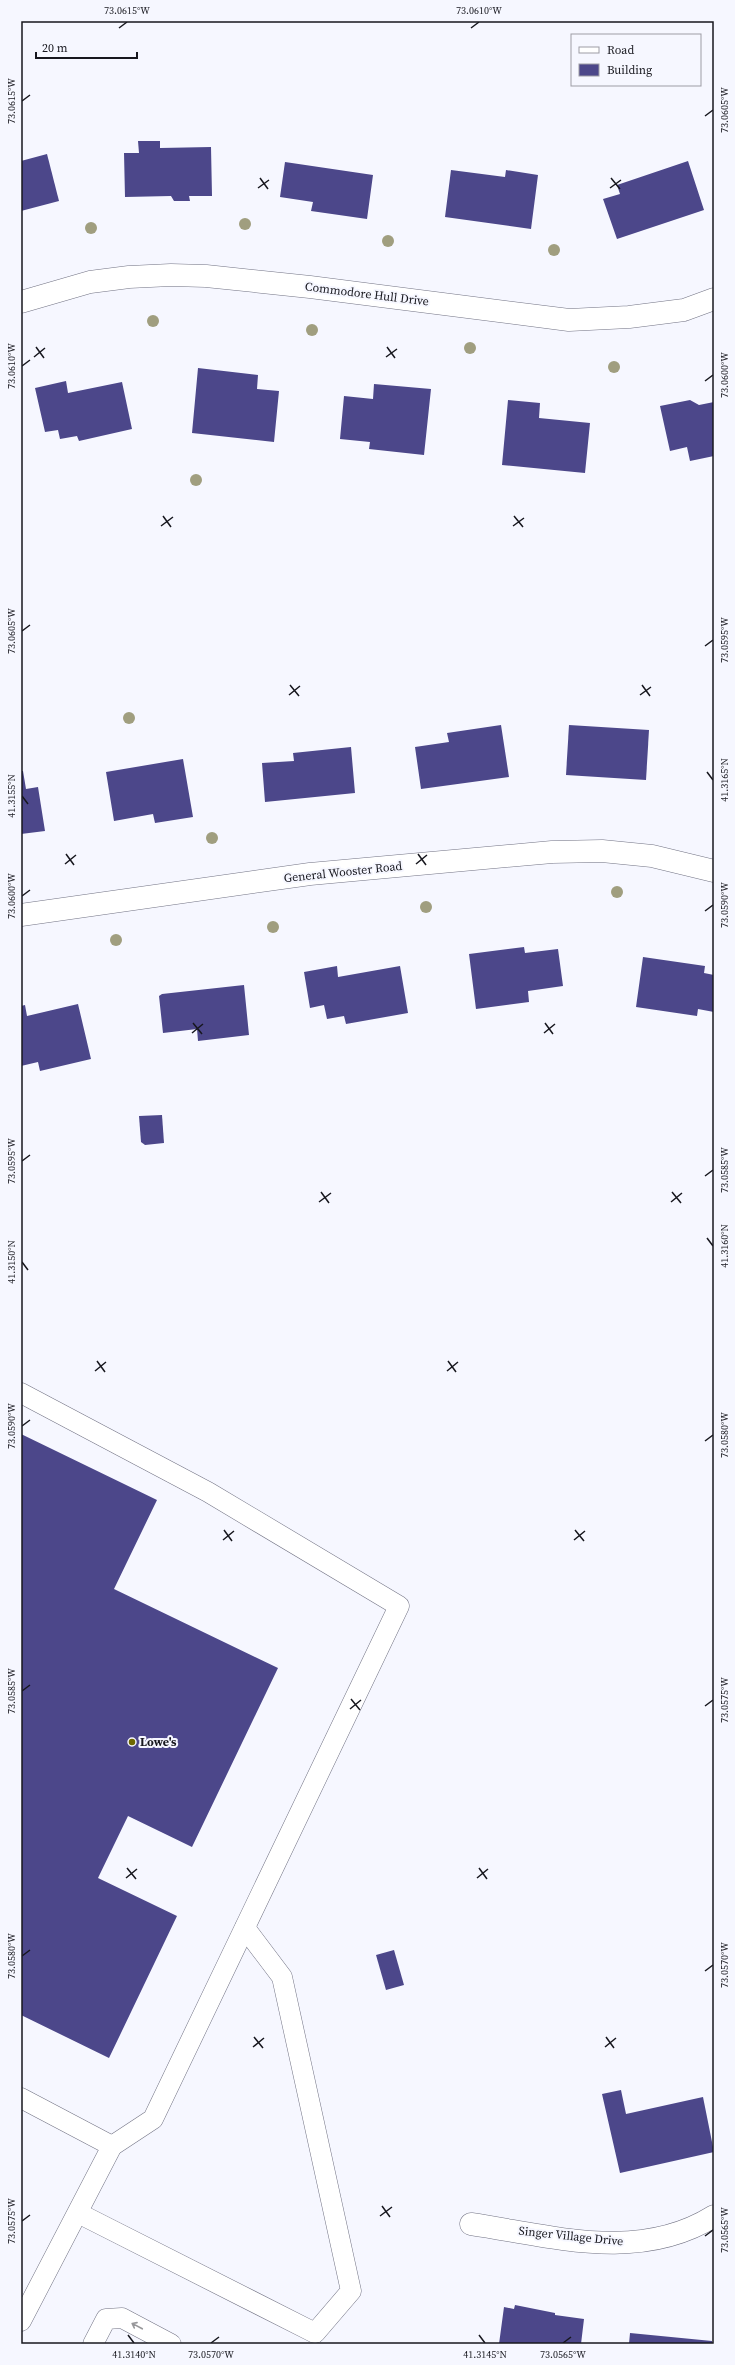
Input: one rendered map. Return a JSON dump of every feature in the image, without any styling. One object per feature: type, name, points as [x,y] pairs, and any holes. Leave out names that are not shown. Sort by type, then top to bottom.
[{"type":"street","name":"Commodore Hull Drive","points":[[21,302],[90,282],[129,277],[171,275],[206,276],[310,287],[569,320],[637,316],[684,310],[714,299]]},
{"type":"street","name":"General Wooster Road","points":[[21,915],[310,874],[552,852],[602,851],[652,856],[714,871]]},
{"type":"street","name":"Singer Village Drive","points":[[471,2224],[615,2244],[666,2238],[688,2230],[714,2216]]},
{"type":"lane","points":[[21,1393],[208,1492],[399,1606],[153,2119],[112,2146],[21,2321]]},
{"type":"lane","points":[[78,2213],[315,2333],[352,2291],[282,1978],[245,1928]]},
{"type":"lane","points":[[21,2098],[112,2146]]},
{"type":"lane","points":[[93,2344],[106,2319],[122,2318],[172,2344]]},
{"type":"building","points":[[138,141],[160,141],[160,148],[211,147],[212,196],[189,196],[190,201],[174,201],[171,196],[125,197],[124,153],[139,153]]},
{"type":"building","points":[[47,154],[59,201],[21,211],[21,161]]},
{"type":"building","points":[[688,161],[704,210],[617,239],[603,199],[620,194],[617,185]]},
{"type":"building","points":[[285,162],[373,175],[367,219],[311,211],[313,202],[280,197]]},
{"type":"building","points":[[451,170],[505,177],[506,170],[538,175],[531,229],[445,217]]},
{"type":"building","points":[[198,368],[258,375],[257,389],[279,391],[274,442],[192,433]]},
{"type":"building","points":[[66,381],[68,393],[122,382],[132,429],[79,441],[77,436],[60,439],[58,430],[45,432],[35,388]]},
{"type":"building","points":[[374,384],[431,389],[424,455],[369,449],[370,442],[340,439],[344,396],[373,399]]},
{"type":"building","points":[[508,400],[540,403],[539,418],[590,423],[585,473],[502,465]]},
{"type":"building","points":[[690,400],[699,405],[714,402],[714,456],[690,461],[687,447],[670,451],[660,406]]},
{"type":"building","points":[[501,725],[509,777],[421,789],[415,747],[449,742],[447,733]]},
{"type":"building","points":[[569,725],[649,730],[646,780],[566,775]]},
{"type":"building","points":[[351,747],[355,793],[265,802],[262,763],[294,761],[293,753]]},
{"type":"building","points":[[183,759],[193,817],[155,823],[153,814],[114,821],[106,772]]},
{"type":"building","points":[[21,771],[23,771],[26,789],[38,787],[45,831],[21,834]]},
{"type":"building","points":[[524,947],[525,953],[558,949],[563,986],[528,991],[529,1002],[476,1009],[469,954]]},
{"type":"building","points":[[643,957],[705,966],[704,973],[714,975],[714,1012],[698,1009],[697,1016],[636,1007]]},
{"type":"building","points":[[337,966],[338,977],[400,966],[408,1013],[346,1024],[344,1016],[327,1019],[324,1005],[310,1008],[304,972]]},
{"type":"building","points":[[244,985],[249,1035],[198,1041],[197,1029],[163,1033],[159,996],[162,994]]},
{"type":"building","points":[[78,1004],[91,1059],[40,1071],[38,1062],[21,1066],[21,1006],[25,1005],[27,1016]]},
{"type":"building","points":[[162,1115],[164,1143],[145,1145],[141,1142],[139,1116]]},
{"type":"building","name":"Lowe's","points":[[21,1434],[157,1500],[114,1589],[278,1668],[192,1847],[128,1816],[98,1878],[177,1916],[109,2058],[21,2015]]},
{"type":"building","points":[[394,1950],[404,1985],[386,1990],[376,1955]]},
{"type":"building","points":[[621,2090],[626,2114],[703,2097],[714,2152],[620,2173],[602,2094]]},
{"type":"building","points":[[515,2305],[555,2313],[555,2315],[584,2319],[581,2344],[499,2344],[504,2307],[514,2309]]},
{"type":"building","points":[[630,2333],[712,2341],[712,2344],[629,2344]]},
{"type":"place","name":"Lowe's","points":[[132,1742]]}]
